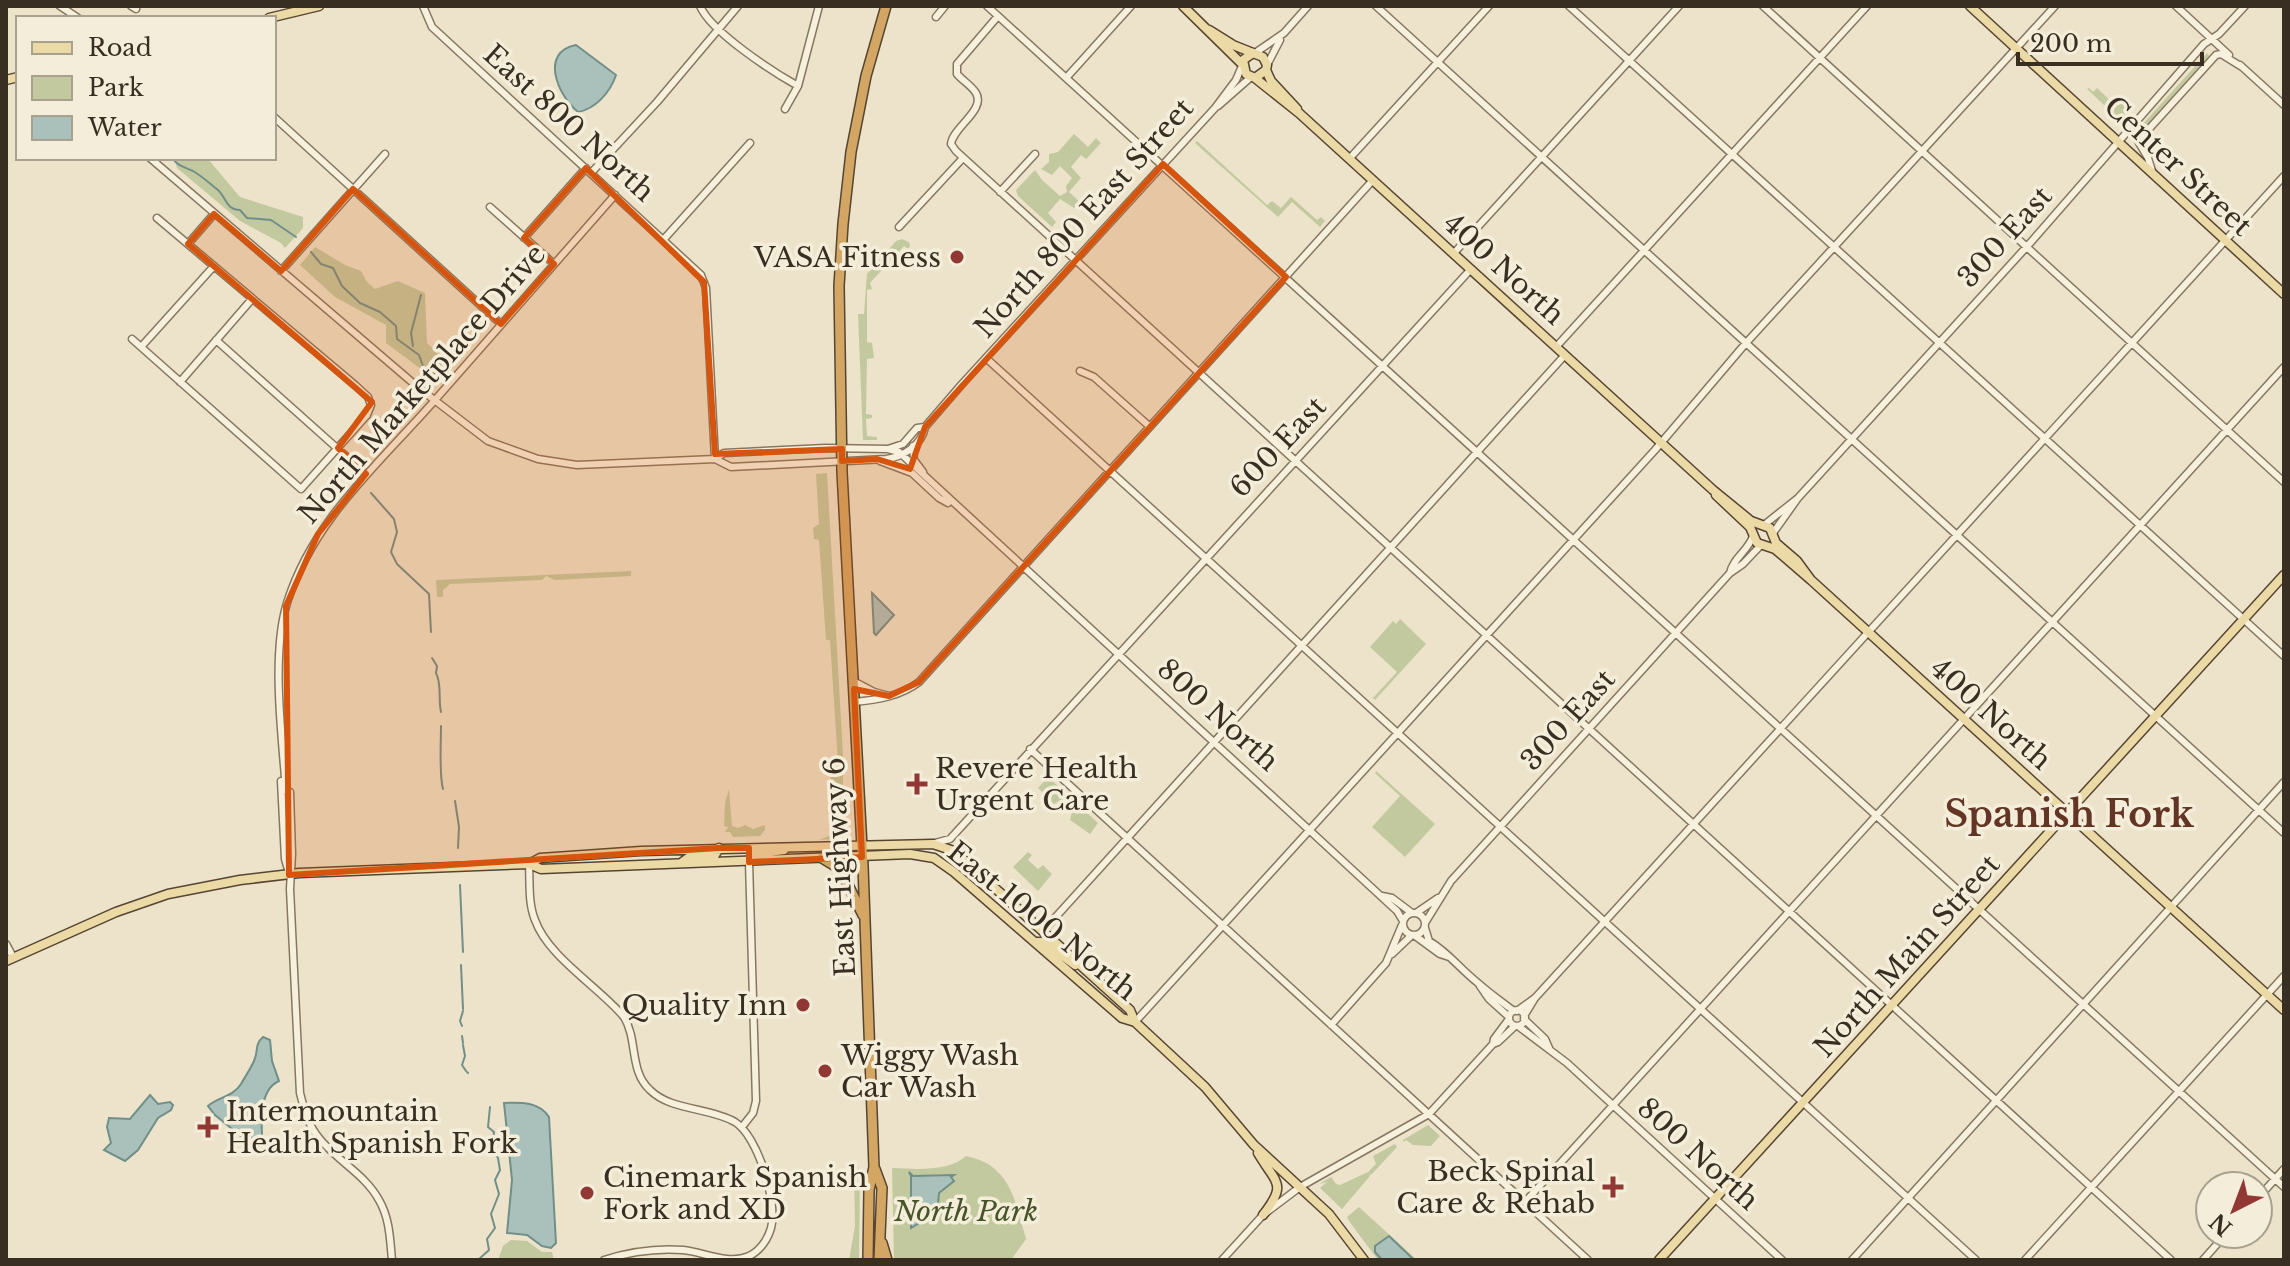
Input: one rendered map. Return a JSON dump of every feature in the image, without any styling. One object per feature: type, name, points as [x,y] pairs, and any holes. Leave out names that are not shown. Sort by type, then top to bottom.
[{"type":"highway","points":[[842,461],[839,286],[843,224],[851,152],[866,76],[886,6]]},
{"type":"highway","name":"East Highway 6","points":[[842,461],[874,1167],[869,1190],[868,1260]]},
{"type":"highway","points":[[822,858],[840,869],[864,918]]},
{"type":"highway","name":"East Highway 6","points":[[874,1167],[882,1188],[879,1260]]},
{"type":"highway","points":[[881,1239],[887,1260]]},
{"type":"main road","points":[[276,16],[319,6]]},
{"type":"main road","points":[[1183,6],[1242,65],[1246,74],[1299,113]]},
{"type":"main road","name":"Center Street","points":[[1970,6],[2284,294]]},
{"type":"main road","points":[[1209,30],[1263,57],[1271,81],[1296,105],[1299,113]]},
{"type":"main road","points":[[1242,65],[1245,57],[1254,53]]},
{"type":"main road","points":[[1253,78],[1266,67]]},
{"type":"main road","name":"400 North","points":[[1299,113],[1713,490],[1773,535],[1776,543],[1797,561],[1811,580]]},
{"type":"main road","name":"400 North","points":[[1713,490],[1724,505],[1750,527],[1753,535],[1764,545],[1777,550],[1811,580],[2284,1010]]},
{"type":"main road","points":[[1753,535],[1762,526]]},
{"type":"main road","points":[[1764,545],[1773,535]]},
{"type":"main road","name":"North Main Street","points":[[1659,1260],[2284,575]]},
{"type":"main road","name":"East 1000 North","points":[[788,847],[933,844],[954,851],[1130,1010],[1135,1022]]},
{"type":"main road","points":[[10,959],[116,912],[168,894],[240,880],[529,864],[540,858],[788,847]]},
{"type":"main road","points":[[749,862],[752,854],[779,853],[788,847]]},
{"type":"main road","points":[[681,864],[688,858],[715,855],[719,848]]},
{"type":"main road","name":"East 1000 North","points":[[529,864],[541,869],[910,854],[934,858],[1122,1018],[1135,1022]]},
{"type":"main road","points":[[996,908],[1014,917],[1033,933],[1043,931]]},
{"type":"main road","points":[[1035,942],[1044,942],[1069,963],[1080,965]]},
{"type":"main road","points":[[1135,1022],[1205,1087],[1254,1145],[1329,1214],[1363,1258]]},
{"type":"main road","points":[[1254,1145],[1273,1175],[1278,1190],[1276,1199],[1263,1215]]},
{"type":"street","name":"East 800 North","points":[[423,6],[432,27],[694,267],[706,288],[715,459]]},
{"type":"street","points":[[700,6],[760,64],[798,86]]},
{"type":"street","points":[[524,238],[657,102],[738,6]]},
{"type":"street","points":[[785,109],[798,86],[819,6]]},
{"type":"street","points":[[936,17],[945,6]]},
{"type":"street","points":[[987,6],[2284,1187]]},
{"type":"street","points":[[1067,77],[1131,6]]},
{"type":"street","points":[[1266,67],[1284,33],[1308,6]]},
{"type":"street","points":[[1376,6],[2284,833]]},
{"type":"street","points":[[1350,158],[1489,6]]},
{"type":"street","points":[[1569,6],[2284,656]]},
{"type":"street","points":[[1454,253],[1679,6]]},
{"type":"street","points":[[1763,6],[2284,482]]},
{"type":"street","points":[[1556,347],[1867,6]]},
{"type":"street","points":[[1135,1022],[1487,637],[1746,343],[2055,6]]},
{"type":"street","points":[[2176,6],[2284,105]]},
{"type":"street","name":"300 East","points":[[1773,535],[1798,498],[2027,246],[2120,141],[2126,130],[2194,55],[2245,6]]},
{"type":"street","points":[[998,16],[956,67],[957,74],[976,93],[979,101],[951,140],[953,148],[2171,1260]]},
{"type":"street","points":[[1254,53],[1284,33]]},
{"type":"street","points":[[2152,171],[2138,141],[2216,55],[2221,54],[2242,67]]},
{"type":"street","points":[[1215,108],[1236,80],[1242,65]]},
{"type":"street","points":[[1215,108],[1253,78]]},
{"type":"street","name":"North 800 East Street","points":[[925,427],[1215,108]]},
{"type":"street","points":[[276,119],[501,324]]},
{"type":"street","points":[[664,239],[750,143]]},
{"type":"street","points":[[281,271],[385,154]]},
{"type":"street","points":[[1000,192],[1035,154]]},
{"type":"street","points":[[899,227],[963,158]]},
{"type":"street","points":[[152,160],[435,400],[488,441],[546,460],[588,465],[715,459],[731,467],[902,455],[924,434],[925,427],[917,428],[903,444],[888,449]]},
{"type":"street","points":[[1493,1044],[1512,1014],[1535,998],[2284,176]]},
{"type":"street","points":[[854,702],[904,693],[919,682],[1373,180]]},
{"type":"street","name":"North Marketplace Drive","points":[[289,875],[292,858],[290,794],[286,790],[283,758],[280,675],[286,606],[299,570],[318,534],[366,474],[615,195]]},
{"type":"street","points":[[490,207],[554,264]]},
{"type":"street","points":[[188,244],[214,214]]},
{"type":"street","points":[[132,339],[301,489],[367,415],[371,405],[368,397],[355,385],[157,218]]},
{"type":"street","points":[[141,347],[214,266]]},
{"type":"street","name":"600 East","points":[[950,839],[1471,269]]},
{"type":"street","points":[[180,382],[252,299]]},
{"type":"street","points":[[216,340],[366,474]]},
{"type":"street","points":[[1043,931],[1565,355]]},
{"type":"street","points":[[986,358],[1976,1260]]},
{"type":"street","points":[[1525,1202],[2284,367]]},
{"type":"street","points":[[1080,371],[1094,377],[1149,426]]},
{"type":"street","points":[[903,444],[902,455],[912,473],[939,498],[954,506]]},
{"type":"street","points":[[913,445],[914,460],[926,478]]},
{"type":"street","points":[[715,459],[724,453],[894,449],[1024,567]]},
{"type":"street","points":[[877,459],[912,473]]},
{"type":"street","name":"300 East","points":[[1762,526],[1798,498]]},
{"type":"street","name":"300 East","points":[[1730,573],[1733,563],[1749,546],[1753,535]]},
{"type":"street","name":"300 East","points":[[1425,925],[1438,898],[1500,827],[1730,573],[1764,545]]},
{"type":"street","name":"800 North","points":[[1024,567],[1312,830],[1400,913],[1403,923]]},
{"type":"street","points":[[853,681],[889,696]]},
{"type":"street","points":[[1030,749],[1588,1260]]},
{"type":"street","name":"North Marketplace Drive","points":[[283,758],[280,764],[281,798],[289,875],[298,1079],[303,1107],[318,1136],[378,1197],[390,1232],[392,1260]]},
{"type":"street","points":[[1852,1260],[2284,782]]},
{"type":"street","points":[[933,844],[950,839]]},
{"type":"street","name":"East 1000 North","points":[[950,839],[954,851]]},
{"type":"street","points":[[742,1127],[753,1113],[756,1101],[749,862]]},
{"type":"street","points":[[529,864],[531,907],[538,928],[550,944],[624,1017],[631,1029],[636,1065],[642,1082],[658,1096],[742,1127],[755,1145],[772,1210],[771,1229],[754,1253],[729,1259],[684,1251],[660,1251],[604,1260]]},
{"type":"street","name":"800 North","points":[[1382,896],[1392,898],[1414,913]]},
{"type":"street","name":"300 East","points":[[1414,913],[1438,898]]},
{"type":"street","points":[[1331,1025],[1383,968],[1392,954],[1403,923],[1414,913],[1422,917],[1429,941],[1444,949],[1512,1014]]},
{"type":"street","points":[[1403,923],[1407,933],[1449,957]]},
{"type":"street","points":[[1392,954],[1413,935],[1421,933],[1425,925]]},
{"type":"street","points":[[6,944],[10,959]]},
{"type":"street","points":[[2025,1260],[2284,976]]},
{"type":"street","points":[[1222,1260],[1263,1215],[1300,1187],[1429,1114],[1493,1044],[1517,1026],[1535,998]]},
{"type":"street","name":"800 North","points":[[1512,1014],[1524,1017],[1545,1039],[1549,1048]]},
{"type":"street","name":"800 North","points":[[1512,1014],[1517,1026],[1549,1048],[1782,1260]]},
{"type":"street","points":[[2276,1179],[2284,1169]]},
{"type":"street","points":[[754,1253],[758,1260]]},
{"type":"highlighted area","points":[[1163,164],[1286,277],[919,682],[889,696],[854,689],[862,857],[749,862],[749,848],[719,848],[289,875],[286,606],[318,534],[366,474],[338,448],[372,402],[188,244],[214,214],[281,271],[353,189],[501,324],[554,264],[524,238],[586,168],[704,282],[715,454],[842,449],[842,461],[877,459],[910,469],[925,427]]},
{"type":"green space","points":[[2207,53],[2209,56],[2137,136],[2141,126]]},
{"type":"green space","points":[[2089,88],[2093,92],[2097,88],[2116,106],[2124,100],[2133,108],[2121,121]]},
{"type":"green space","points":[[1074,134],[1088,147],[1096,138],[1101,143],[1086,159],[1081,155],[1071,167],[1081,178],[1069,192],[1080,202],[1074,208],[1060,199],[1048,213],[1056,222],[1052,227],[1018,196],[1016,190],[1035,170],[1060,196],[1067,192],[1066,186],[1072,178],[1060,166],[1052,175],[1041,169],[1049,162],[1049,154],[1058,152]]},
{"type":"green space","points":[[1197,141],[1267,205],[1272,201],[1281,208],[1291,197],[1317,220],[1321,217],[1325,221],[1320,227],[1292,202],[1278,217],[1195,143]]},
{"type":"green space","points":[[175,160],[209,160],[240,197],[303,217],[303,228],[285,248],[240,221],[177,168]]},
{"type":"green space","points":[[902,239],[909,242],[908,249],[904,246],[870,283],[872,289],[867,290],[867,342],[872,343],[874,358],[867,359],[866,414],[872,415],[872,418],[866,419],[867,436],[877,437],[877,440],[863,440],[858,314],[864,314],[867,274],[896,241]]},
{"type":"green space","points":[[315,247],[361,271],[375,289],[398,281],[425,293],[427,343],[442,363],[433,378],[386,343],[386,325],[335,297],[300,265]]},
{"type":"green space","points":[[827,473],[843,755],[843,833],[835,839],[819,840],[834,834],[830,769],[838,763],[830,640],[826,640],[819,540],[814,539],[813,528],[819,524],[816,474]]},
{"type":"green space","points":[[631,571],[631,576],[555,580],[546,576],[542,580],[450,584],[443,590],[443,597],[437,597],[436,580]]},
{"type":"green space","points":[[1400,619],[1426,644],[1375,700],[1373,698],[1397,672],[1370,647],[1393,621],[1396,624]]},
{"type":"green space","points":[[1376,771],[1435,824],[1405,857],[1372,827],[1400,796]]},
{"type":"green space","points":[[1048,777],[1072,799],[1068,805],[1059,801],[1054,804],[1038,788]]},
{"type":"green space","points":[[729,789],[732,826],[738,828],[745,825],[753,829],[765,825],[760,836],[733,837],[730,832],[725,832],[728,827],[724,826],[725,803]]},
{"type":"green space","points":[[1074,801],[1098,823],[1090,834],[1070,820],[1072,812],[1069,806]]},
{"type":"green space","points":[[1028,852],[1032,855],[1028,860],[1038,869],[1043,865],[1052,874],[1038,891],[1013,867]]},
{"type":"green space","points":[[1428,1125],[1440,1136],[1431,1146],[1404,1142],[1403,1140]]},
{"type":"green space","points":[[1395,1144],[1397,1147],[1369,1174],[1342,1209],[1320,1188],[1327,1182],[1319,1184],[1331,1177],[1340,1185],[1368,1172],[1376,1164],[1373,1156]]},
{"type":"green space","name":"North Park","points":[[966,1156],[993,1167],[1002,1176],[1014,1198],[1026,1239],[1011,1260],[894,1260],[892,1168],[941,1167]]},
{"type":"green space","points":[[854,1161],[860,1170],[859,1258],[849,1260],[855,1226]]},
{"type":"green space","points":[[1359,1207],[1416,1259],[1378,1260],[1347,1217]]},
{"type":"green space","points":[[511,1240],[527,1241],[542,1252],[552,1252],[554,1260],[498,1260],[503,1246]]},
{"type":"water","points":[[576,45],[616,75],[601,99],[578,112],[559,86],[555,65],[565,49]]},
{"type":"water","points":[[872,593],[894,615],[876,635],[874,633]]},
{"type":"water","points":[[263,1037],[270,1040],[272,1061],[279,1081],[267,1092],[264,1100],[263,1146],[259,1151],[208,1106],[238,1088],[253,1064],[258,1043]]},
{"type":"water","points":[[150,1095],[158,1104],[170,1102],[173,1105],[171,1110],[158,1118],[138,1150],[125,1161],[104,1150],[111,1143],[107,1127],[109,1118],[130,1119]]},
{"type":"water","points":[[504,1103],[535,1106],[549,1117],[556,1243],[551,1248],[542,1246],[527,1235],[507,1233],[512,1180]]},
{"type":"water","points":[[909,1172],[913,1176],[954,1175],[951,1177],[954,1181],[939,1193],[938,1204],[923,1210],[919,1223],[911,1228],[911,1176]]},
{"type":"water","points":[[1389,1236],[1413,1260],[1382,1260],[1375,1252],[1375,1246]]},
{"type":"waterway","points":[[174,160],[203,178],[218,190],[229,205],[247,218],[271,220],[296,237]]},
{"type":"waterway","points":[[311,252],[321,264],[333,268],[342,286],[360,303],[380,312],[396,326],[397,339],[419,355],[426,374],[439,377]]},
{"type":"waterway","points":[[413,346],[411,333],[421,295]]},
{"type":"waterway","points":[[371,493],[394,519],[397,532],[391,552],[397,564],[429,594],[431,632]]},
{"type":"waterway","points":[[432,658],[437,666],[441,712]]},
{"type":"waterway","points":[[441,726],[443,789]]},
{"type":"waterway","points":[[455,801],[458,848]]},
{"type":"waterway","points":[[460,885],[463,952]]},
{"type":"waterway","points":[[461,965],[463,1009]]},
{"type":"waterway","points":[[462,1026],[463,1011]]},
{"type":"waterway","points":[[462,1036],[463,1043]]},
{"type":"waterway","points":[[463,1045],[465,1056],[462,1065],[466,1071]]},
{"type":"waterway","points":[[478,1260],[489,1250],[487,1239],[495,1228],[491,1214],[499,1194],[495,1180],[500,1170],[498,1158],[492,1150],[494,1132],[488,1127],[490,1107]]},
{"type":"place","name":"VASA Fitness","points":[[957,257]]},
{"type":"place","name":"Revere Health Urgent Care","points":[[917,784]]},
{"type":"place","name":"Quality Inn","points":[[803,1005]]},
{"type":"place","name":"Wiggy Wash Car Wash","points":[[825,1071]]},
{"type":"place","name":"Intermountain Health Spanish Fork","points":[[208,1127]]},
{"type":"place","name":"Beck Spinal Care & Rehab","points":[[1613,1187]]},
{"type":"place","name":"Cinemark Spanish Fork and XD","points":[[587,1193]]},
{"type":"district","name":"Spanish Fork","points":[[2069,814]]}]
